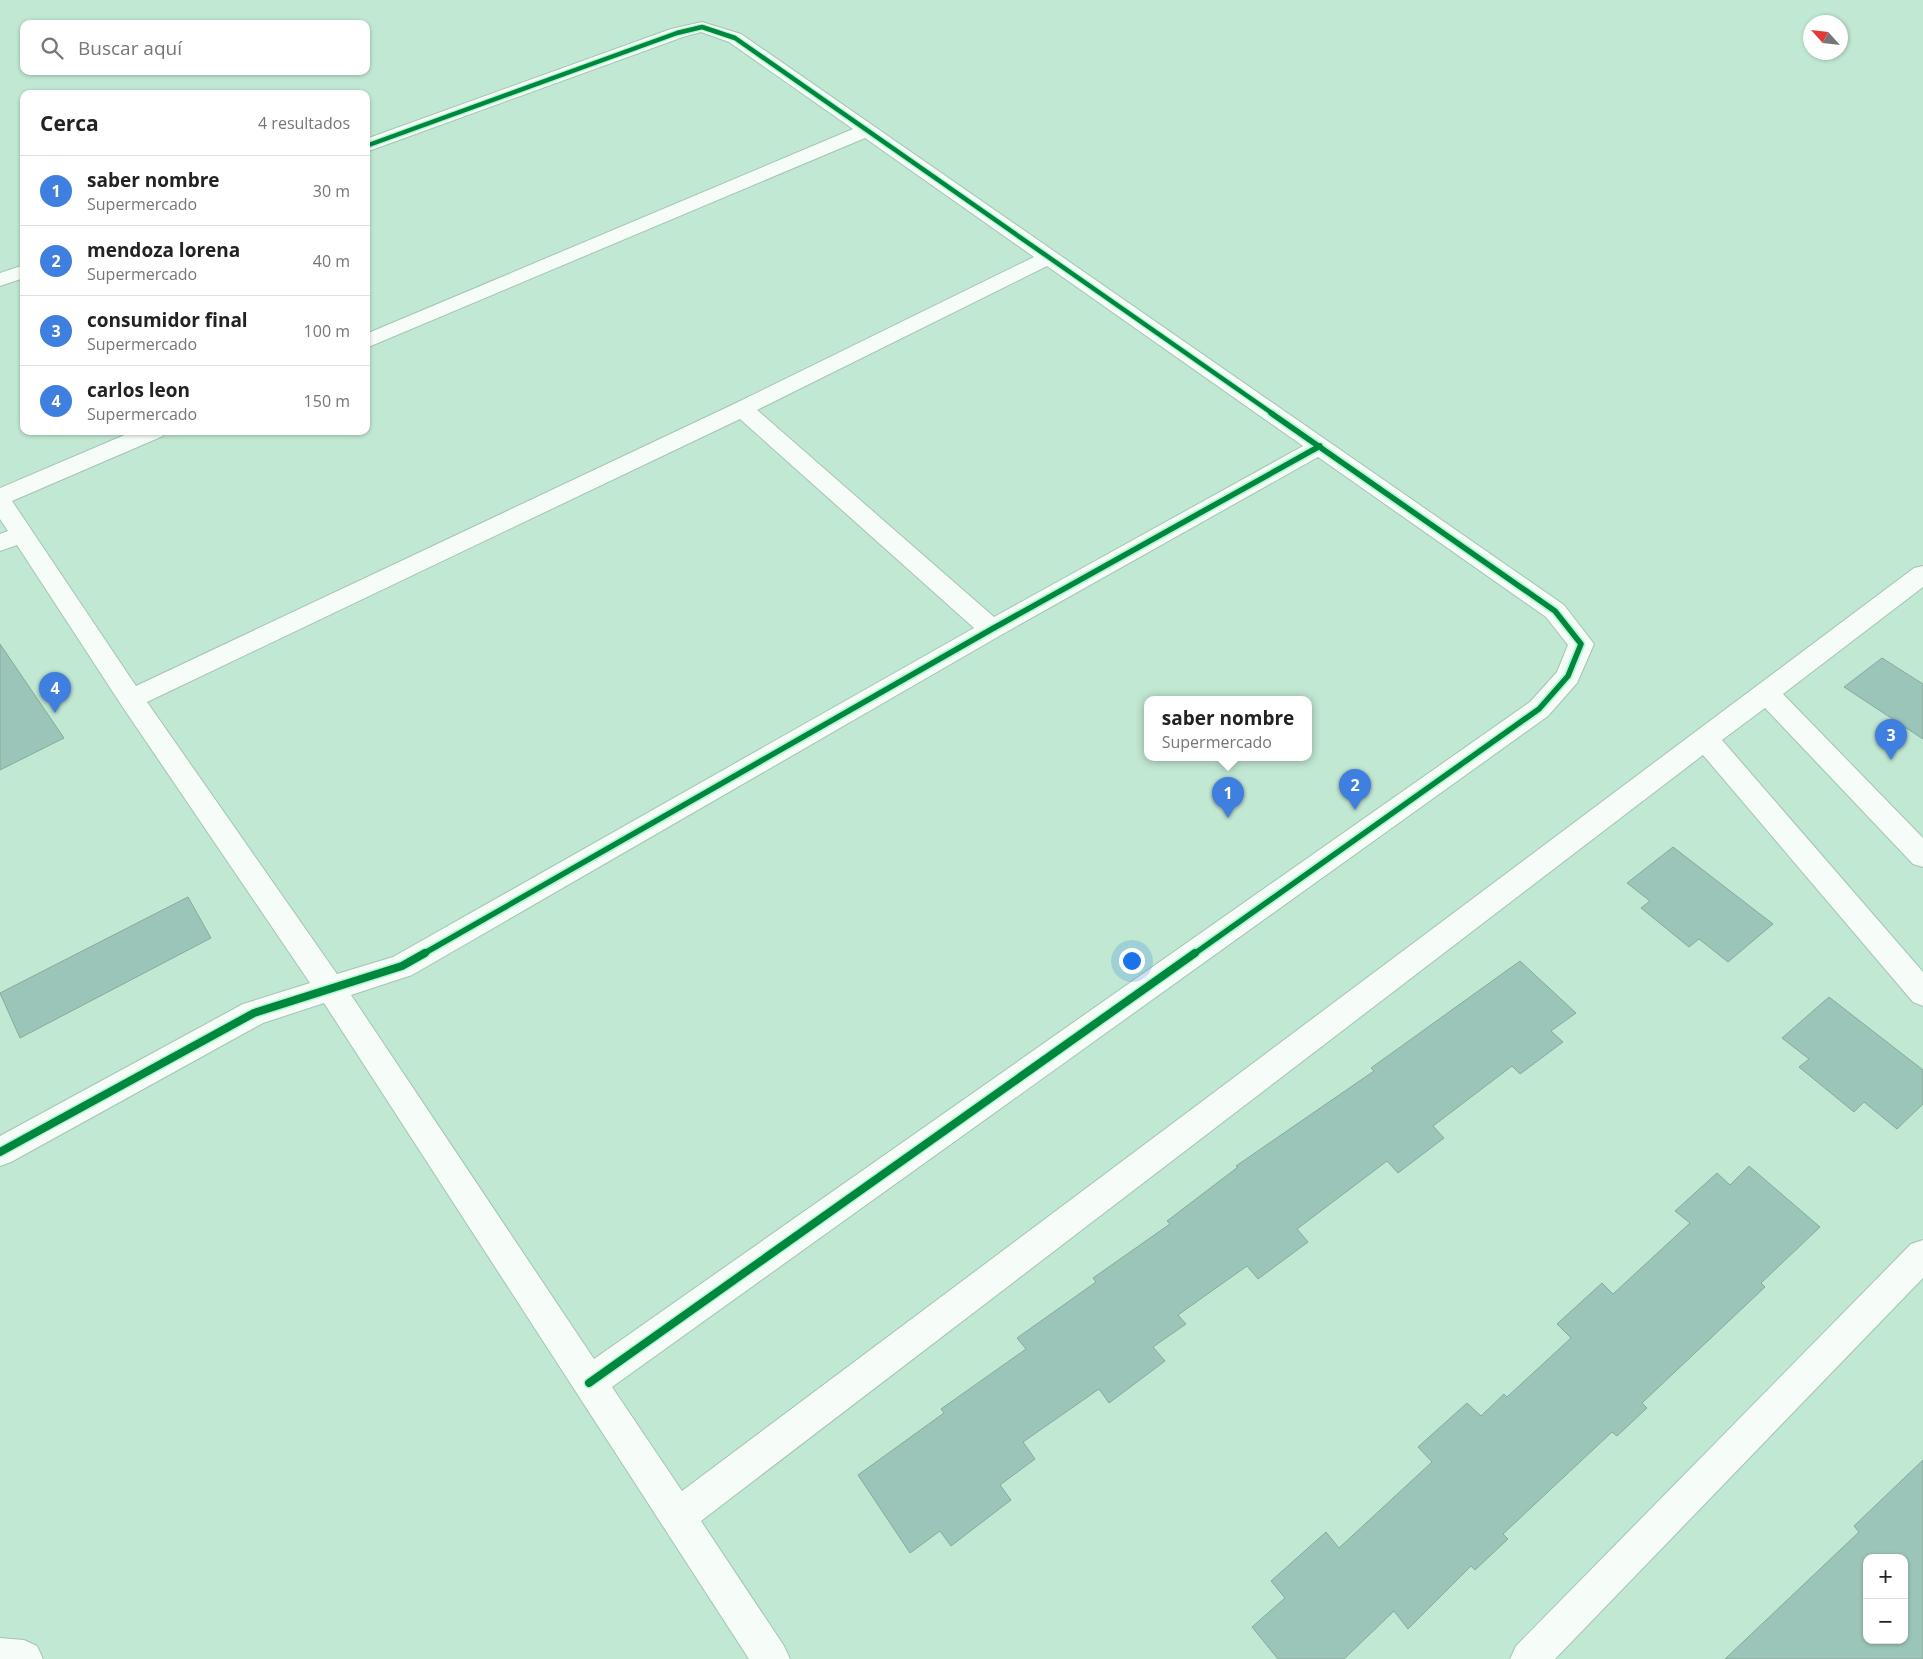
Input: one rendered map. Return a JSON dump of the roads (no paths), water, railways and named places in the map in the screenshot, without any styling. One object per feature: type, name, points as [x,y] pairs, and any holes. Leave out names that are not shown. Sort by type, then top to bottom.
[{"type":"street","points":[[370,145],[677,33],[702,27],[735,38],[1556,610],[1581,644],[1568,676],[1539,709],[589,1383]]},
{"type":"street","points":[[370,340],[867,130]]},
{"type":"street","points":[[131,699],[742,409],[1049,257]]},
{"type":"street","points":[[0,280],[20,272]]},
{"type":"street","points":[[742,409],[992,629]]},
{"type":"street","points":[[0,497],[146,435]]},
{"type":"street","points":[[0,1152],[254,1013],[402,966],[992,629],[1320,446]]},
{"type":"street","points":[[0,501],[11,539],[131,699],[330,988],[771,1659]]},
{"type":"street","points":[[677,1517],[1923,574]]},
{"type":"street","points":[[1766,693],[1923,856]]},
{"type":"street","points":[[1705,739],[1923,993]]},
{"type":"street","points":[[1529,1659],[1923,1256]]},
{"type":"street","points":[[0,1657],[24,1659]]},
{"type":"place","name":"carlos leon","points":[[55,713]]},
{"type":"place","name":"consumidor final","points":[[1891,760]]},
{"type":"place","name":"mendoza lorena","points":[[1355,810]]},
{"type":"place","name":"saber nombre","points":[[1228,818]]}]
